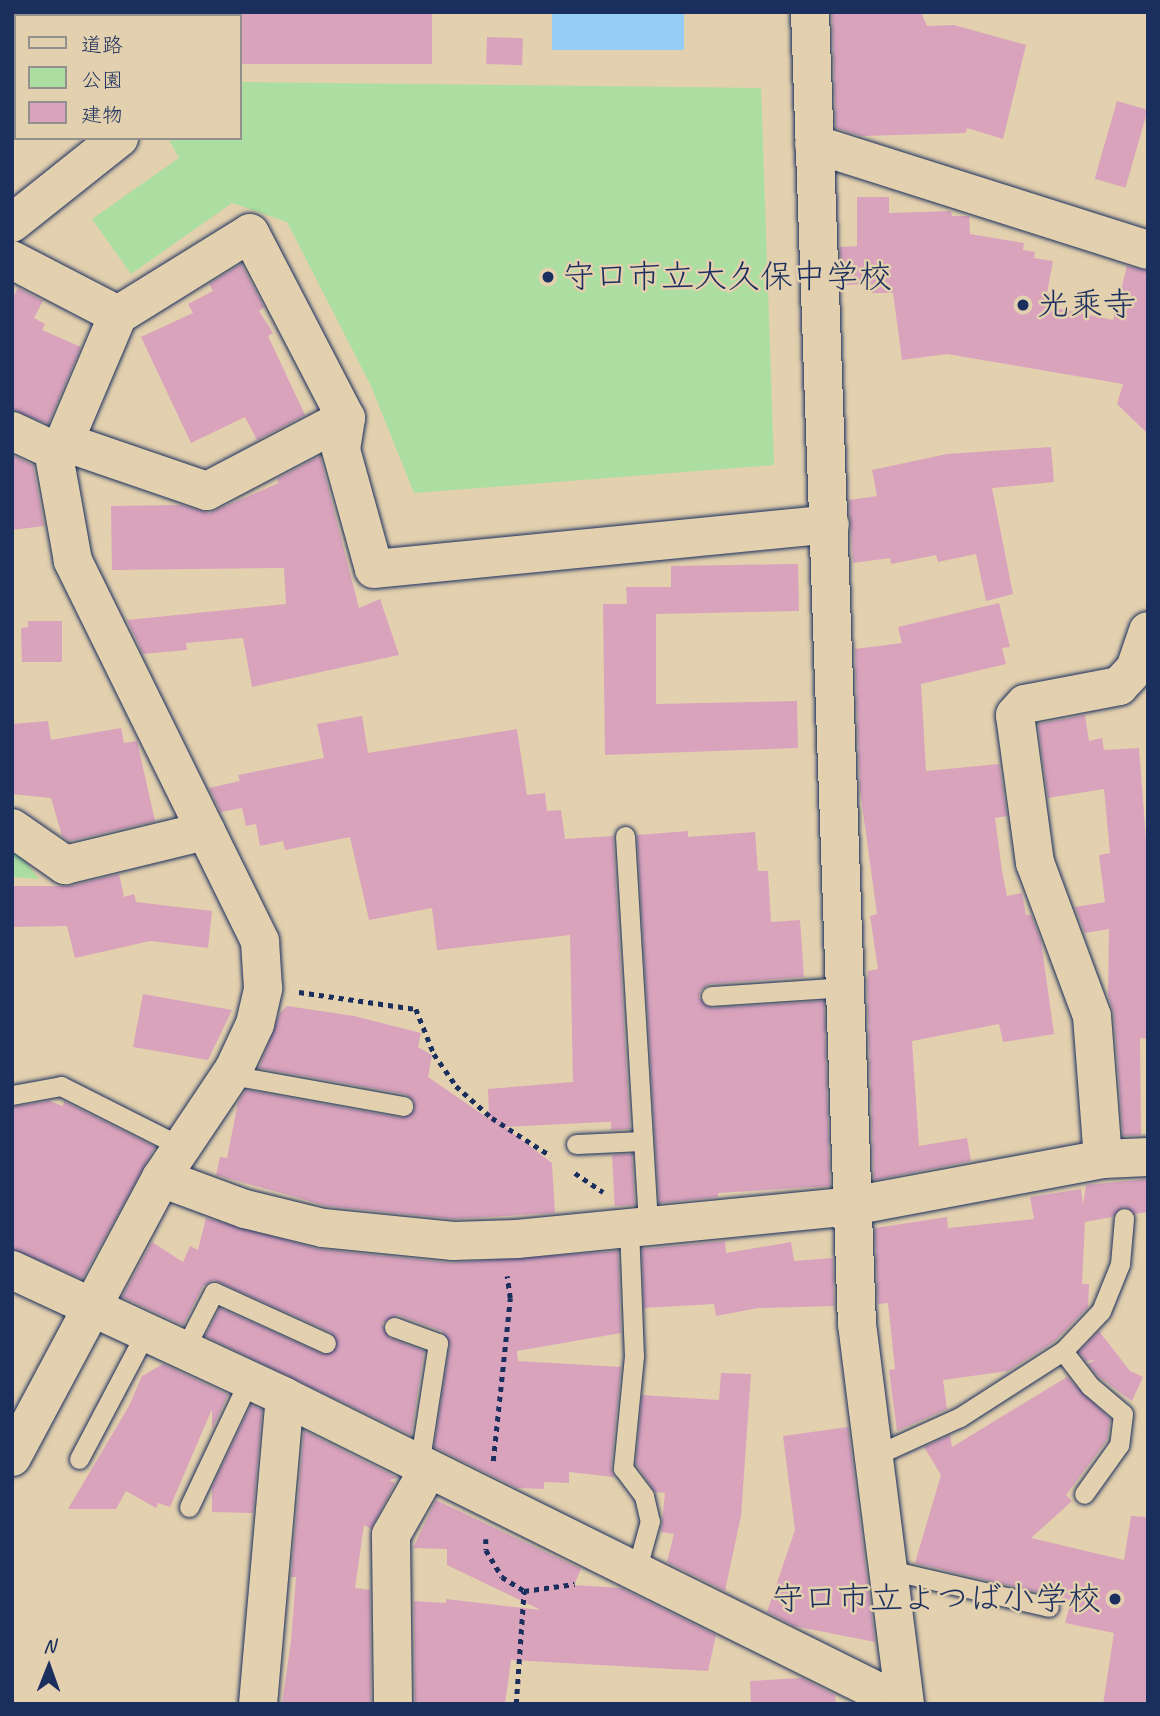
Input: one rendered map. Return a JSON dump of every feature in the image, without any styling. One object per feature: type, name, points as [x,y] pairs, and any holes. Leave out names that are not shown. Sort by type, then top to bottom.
[{"type":"street","points":[[810,12],[857,1324],[904,1704]]},
{"type":"street","points":[[12,223],[116,140]]},
{"type":"street","points":[[814,144],[1145,238]]},
{"type":"street","points":[[12,1457],[172,1162],[231,1075],[255,1024],[263,988],[260,941],[73,561],[59,446],[118,315],[250,233],[345,418],[341,450],[374,569],[830,524]]},
{"type":"street","points":[[12,260],[118,315]]},
{"type":"street","points":[[12,431],[207,491],[345,418]]},
{"type":"street","points":[[1103,1159],[1092,1016],[1035,863],[1015,715],[1035,701],[1119,686],[1135,669],[1148,631]]},
{"type":"street","points":[[12,828],[65,865],[206,831]]},
{"type":"street","points":[[172,1162],[245,1209],[323,1228],[395,1239],[508,1240],[852,1206],[1103,1159],[1148,1157]]},
{"type":"street","points":[[12,1270],[285,1397],[423,1468],[904,1704]]},
{"type":"street","points":[[258,1704],[285,1397]]},
{"type":"street","points":[[393,1704],[391,1535],[423,1468]]},
{"type":"lane","points":[[625,836],[643,1142],[634,1356],[623,1468],[644,1496],[650,1521],[628,1568]]},
{"type":"lane","points":[[711,996],[845,987]]},
{"type":"lane","points":[[231,1075],[402,1106]]},
{"type":"lane","points":[[12,1096],[61,1086],[172,1162]]},
{"type":"lane","points":[[576,1144],[643,1142]]},
{"type":"lane","points":[[874,1456],[960,1417],[1063,1351],[1101,1311],[1120,1264],[1124,1218]]},
{"type":"lane","points":[[184,1350],[214,1292],[326,1343]]},
{"type":"lane","points":[[394,1327],[438,1343],[423,1468]]},
{"type":"lane","points":[[79,1458],[146,1332]]},
{"type":"lane","points":[[1063,1351],[1090,1386],[1123,1414],[1119,1444],[1084,1494]]},
{"type":"lane","points":[[189,1507],[248,1380]]},
{"type":"lane","points":[[889,1570],[1049,1607]]},
{"type":"path","points":[[263,988],[416,1009],[434,1054],[456,1086],[492,1118],[556,1160]]},
{"type":"path","points":[[566,1167],[638,1226]]},
{"type":"path","points":[[508,1240],[506,1288],[510,1298],[486,1550],[502,1577],[524,1591],[603,1578],[628,1568]]},
{"type":"path","points":[[516,1704],[524,1591]]},
{"type":"green space","name":"守口市立大久保中学校","points":[[242,82],[761,88],[774,465],[414,493],[371,386],[287,222],[232,203],[131,274],[92,219],[179,158],[169,140],[242,140]]},
{"type":"green space","points":[[12,848],[23,858],[39,879],[12,877]]},
{"type":"water","points":[[552,12],[684,12],[684,50],[552,50]]},
{"type":"building","points":[[432,12],[432,64],[242,64],[240,14]]},
{"type":"building","points":[[832,12],[921,12],[927,26],[954,25],[1026,45],[1003,139],[967,128],[966,133],[862,136],[836,128]]},
{"type":"building","points":[[487,37],[523,38],[522,65],[486,64]]},
{"type":"building","points":[[1117,101],[1148,110],[1125,188],[1095,179]]},
{"type":"building","points":[[857,197],[889,197],[889,213],[951,211],[952,216],[969,216],[970,234],[1024,243],[1023,250],[1035,252],[1034,258],[1053,261],[1047,293],[1058,295],[1056,308],[1113,320],[1127,266],[1148,271],[1148,434],[1117,404],[1123,384],[947,354],[902,360],[893,293],[872,293],[871,284],[842,285],[840,247],[857,246]]},
{"type":"building","points":[[241,264],[264,307],[259,311],[273,333],[268,336],[305,415],[257,440],[245,417],[191,443],[141,337],[193,313],[188,304],[213,291],[209,284]]},
{"type":"building","points":[[18,288],[43,301],[34,318],[45,324],[42,330],[81,347],[48,424],[12,410],[12,299]]},
{"type":"building","points":[[1051,447],[1054,482],[992,488],[1013,594],[986,601],[976,554],[938,562],[936,555],[891,564],[890,558],[853,563],[849,500],[877,496],[872,470],[947,454]]},
{"type":"building","points":[[12,455],[33,465],[44,526],[12,530]]},
{"type":"building","points":[[320,456],[359,608],[380,599],[399,655],[252,687],[243,638],[186,643],[187,650],[143,654],[127,620],[286,604],[284,568],[112,570],[111,506],[181,505],[209,513],[279,483],[277,479]]},
{"type":"building","points":[[798,564],[799,611],[656,614],[656,704],[797,701],[798,748],[605,755],[603,604],[627,604],[626,587],[671,587],[671,566]]},
{"type":"building","points":[[999,603],[1010,647],[1002,648],[1006,664],[921,684],[926,771],[999,764],[1007,816],[995,818],[1007,896],[1022,893],[1026,915],[1031,915],[1041,941],[1054,1034],[1003,1042],[999,1024],[912,1041],[919,1146],[967,1138],[971,1161],[874,1180],[867,985],[868,971],[878,969],[870,916],[877,914],[860,790],[855,649],[902,643],[898,627]]},
{"type":"building","points":[[28,621],[62,621],[62,662],[22,662],[21,628],[28,627]]},
{"type":"building","points":[[1085,715],[1089,741],[1102,738],[1104,750],[1139,748],[1148,865],[1148,1039],[1140,1038],[1141,1135],[1123,1136],[1114,1014],[1108,995],[1109,929],[1085,933],[1075,907],[1105,902],[1099,855],[1110,853],[1104,789],[1048,798],[1038,724]]},
{"type":"building","points":[[362,716],[368,753],[517,729],[527,795],[545,793],[547,811],[561,810],[565,839],[613,836],[630,1129],[611,1130],[611,1122],[505,1127],[552,1163],[555,1213],[454,1219],[327,1206],[216,1175],[220,1157],[227,1158],[238,1102],[246,1090],[401,1118],[415,1109],[414,1101],[405,1094],[259,1068],[280,1013],[287,1006],[354,1016],[421,1033],[418,1047],[432,1055],[428,1077],[489,1119],[488,1089],[573,1082],[570,935],[437,950],[432,908],[369,920],[350,837],[285,850],[283,841],[260,846],[256,824],[246,826],[242,808],[221,812],[209,788],[240,781],[238,775],[324,758],[317,724]]},
{"type":"building","points":[[48,721],[51,740],[121,728],[124,743],[137,741],[155,821],[69,841],[62,836],[51,798],[12,794],[12,724]]},
{"type":"building","points":[[688,831],[688,837],[755,832],[758,871],[768,871],[771,922],[800,920],[804,977],[710,984],[700,990],[699,998],[712,1008],[824,1001],[830,1186],[718,1193],[718,1197],[659,1203],[637,835]]},
{"type":"building","points":[[119,874],[124,897],[134,894],[136,902],[212,911],[208,948],[150,941],[75,958],[67,926],[12,927],[12,886],[70,886]]},
{"type":"building","points":[[143,994],[232,1010],[208,1060],[133,1047]]},
{"type":"building","points":[[49,1101],[63,1106],[64,1101],[155,1147],[82,1279],[12,1249],[12,1107]]},
{"type":"building","points":[[632,1154],[635,1205],[615,1206],[612,1155]]},
{"type":"building","points":[[1148,1179],[1148,1212],[1135,1214],[1124,1206],[1112,1217],[1085,1222],[1082,1284],[1089,1284],[1088,1307],[1055,1341],[1008,1371],[943,1380],[947,1409],[897,1431],[889,1370],[895,1369],[888,1303],[878,1304],[875,1228],[947,1217],[948,1228],[1034,1219],[1030,1197],[1081,1189],[1083,1205],[1086,1185]]},
{"type":"building","points":[[206,1218],[318,1249],[451,1263],[618,1251],[621,1333],[517,1351],[518,1361],[621,1367],[611,1467],[614,1477],[569,1472],[569,1483],[544,1482],[544,1489],[517,1488],[434,1447],[450,1345],[442,1331],[398,1315],[382,1323],[389,1338],[424,1351],[411,1435],[205,1336],[220,1308],[322,1354],[337,1347],[331,1332],[214,1280],[203,1286],[183,1325],[122,1297],[152,1242],[183,1262],[190,1246],[198,1250]]},
{"type":"building","points":[[725,1241],[726,1253],[791,1242],[794,1261],[833,1258],[834,1306],[758,1308],[716,1316],[714,1304],[644,1308],[642,1249]]},
{"type":"building","points":[[1099,1331],[1130,1371],[1143,1377],[1132,1401],[1099,1377],[1088,1364],[1095,1360],[1086,1361],[1079,1352]]},
{"type":"building","points":[[163,1364],[228,1395],[212,1429],[212,1409],[170,1507],[158,1503],[156,1508],[126,1491],[116,1509],[68,1509],[129,1406],[142,1376]]},
{"type":"building","points":[[721,1373],[751,1374],[741,1516],[725,1591],[667,1562],[674,1534],[661,1532],[665,1493],[655,1492],[636,1464],[642,1395],[719,1400]]},
{"type":"building","points":[[1067,1377],[1110,1419],[1107,1440],[1066,1495],[1072,1501],[1031,1538],[1124,1560],[1131,1516],[1148,1517],[1148,1704],[1103,1704],[1114,1633],[1065,1623],[1071,1600],[915,1563],[941,1475],[924,1447],[950,1435],[952,1447]]},
{"type":"building","points":[[251,1405],[262,1410],[253,1513],[212,1512],[212,1487]]},
{"type":"building","points":[[848,1427],[875,1642],[794,1626],[767,1612],[795,1530],[783,1436]]},
{"type":"building","points":[[304,1431],[398,1478],[389,1480],[395,1483],[371,1529],[364,1525],[355,1588],[370,1590],[371,1704],[282,1704],[291,1641],[296,1577],[291,1577]]},
{"type":"building","points":[[436,1500],[581,1569],[574,1585],[621,1588],[716,1635],[708,1671],[511,1660],[505,1704],[415,1704],[414,1601],[446,1603],[446,1599],[541,1610],[447,1565],[447,1549],[413,1548]]},
{"type":"building","points":[[802,1678],[835,1695],[836,1704],[751,1704],[750,1681]]},
{"type":"place","name":"守口市立大久保中学校","points":[[548,277]]},
{"type":"place","name":"光乘寺","points":[[1023,305]]},
{"type":"place","name":"守口市立よつば小学校","points":[[1115,1599]]}]
